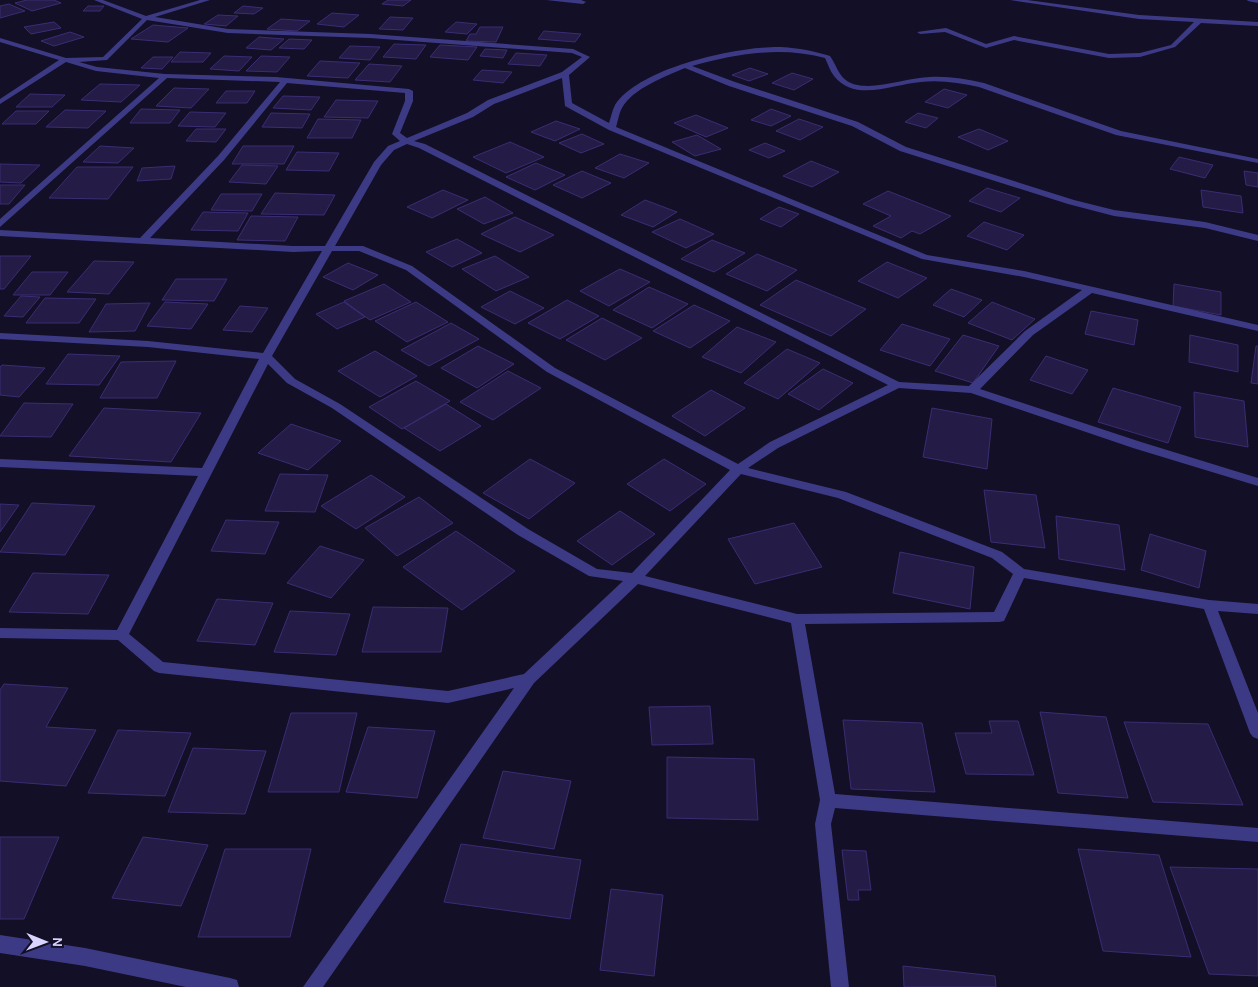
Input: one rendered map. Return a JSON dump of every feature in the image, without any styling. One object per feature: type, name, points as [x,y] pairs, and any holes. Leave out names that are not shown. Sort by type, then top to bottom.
[{"type":"street","points":[[97,0],[146,18],[228,31],[370,36],[573,51],[587,56],[565,74],[491,102],[470,115],[390,148],[377,164],[266,357],[121,635]]},
{"type":"street","points":[[0,102],[64,60],[104,59],[146,18],[207,0]]},
{"type":"street","points":[[549,0],[583,2]]},
{"type":"street","points":[[1013,0],[1139,17],[1258,24]]},
{"type":"street","points":[[1250,0],[1258,1]]},
{"type":"street","points":[[920,32],[946,30],[986,46],[1014,38],[1109,56],[1140,55],[1173,46],[1200,20]]},
{"type":"street","points":[[0,40],[96,69],[165,76],[276,78],[286,81],[410,91],[409,101],[396,134],[405,141],[422,146],[897,385],[972,390],[1137,445],[1258,482]]},
{"type":"street","points":[[612,128],[620,103],[642,86],[673,69],[745,52],[800,49],[816,52],[828,57],[836,75],[855,87],[873,88],[931,78],[960,80],[981,84],[1119,134],[1258,161]]},
{"type":"street","points":[[686,66],[732,84],[856,124],[903,148],[1071,202],[1114,213],[1155,220],[1205,225],[1258,238]]},
{"type":"street","points":[[565,74],[568,104],[612,128],[925,257],[1024,274],[1258,328]]},
{"type":"street","points":[[0,224],[165,76]]},
{"type":"street","points":[[144,239],[221,158],[286,81]]},
{"type":"street","points":[[0,233],[144,239],[293,249],[360,248],[410,268],[551,370],[738,469],[842,495],[997,555],[1020,573],[1209,605],[1258,609]]},
{"type":"street","points":[[972,390],[1030,333],[1090,289]]},
{"type":"street","points":[[0,336],[148,344],[266,357],[291,381],[336,406],[523,532],[594,573],[635,578],[797,619],[999,617],[1020,573]]},
{"type":"street","points":[[312,987],[529,679],[635,578],[738,469],[774,445],[897,385]]},
{"type":"street","points":[[0,463],[205,472]]},
{"type":"street","points":[[1209,605],[1258,733]]},
{"type":"street","points":[[797,619],[828,800],[823,824],[840,987]]},
{"type":"street","points":[[0,633],[121,635],[159,667],[448,698],[529,679]]},
{"type":"street","points":[[828,800],[1258,835]]},
{"type":"street","points":[[0,944],[85,957],[230,987]]},
{"type":"building","points":[[27,0],[54,0],[61,3],[32,11],[15,3]]},
{"type":"building","points":[[388,0],[411,0],[403,6],[382,4]]},
{"type":"building","points":[[9,4],[25,11],[0,18],[0,6]]},
{"type":"building","points":[[88,6],[104,6],[100,11],[83,11]]},
{"type":"building","points":[[243,6],[263,8],[254,14],[234,13]]},
{"type":"building","points":[[332,13],[359,15],[344,27],[317,24]]},
{"type":"building","points":[[218,15],[238,16],[226,26],[204,24]]},
{"type":"building","points":[[390,17],[413,18],[403,30],[379,29]]},
{"type":"building","points":[[281,19],[310,21],[297,31],[267,29]]},
{"type":"building","points":[[54,22],[61,28],[31,34],[24,27]]},
{"type":"building","points":[[456,22],[477,24],[467,34],[445,32]]},
{"type":"building","points":[[153,25],[188,28],[168,42],[131,39]]},
{"type":"building","points":[[480,27],[503,27],[496,42],[466,41],[470,34],[476,34]]},
{"type":"building","points":[[544,31],[581,34],[575,42],[538,39]]},
{"type":"building","points":[[70,32],[84,37],[54,46],[41,41]]},
{"type":"building","points":[[259,37],[284,39],[271,50],[246,48]]},
{"type":"building","points":[[289,39],[312,40],[304,49],[279,48]]},
{"type":"building","points":[[394,44],[426,45],[416,59],[383,57]]},
{"type":"building","points":[[440,45],[477,47],[468,60],[430,57]]},
{"type":"building","points":[[350,46],[380,47],[370,60],[339,58]]},
{"type":"building","points":[[485,49],[507,50],[503,58],[480,56]]},
{"type":"building","points":[[180,52],[211,53],[203,62],[171,62]]},
{"type":"building","points":[[516,53],[547,55],[540,66],[508,64]]},
{"type":"building","points":[[224,56],[252,57],[239,71],[210,69]]},
{"type":"building","points":[[261,56],[290,57],[277,72],[246,71]]},
{"type":"building","points":[[153,57],[173,57],[162,69],[141,68]]},
{"type":"building","points":[[320,61],[360,63],[348,78],[307,76]]},
{"type":"building","points":[[369,64],[402,66],[390,82],[355,80]]},
{"type":"building","points":[[750,68],[768,74],[749,81],[732,75]]},
{"type":"building","points":[[482,70],[512,72],[503,83],[473,80]]},
{"type":"building","points":[[792,73],[813,79],[794,90],[772,83]]},
{"type":"building","points":[[100,84],[140,85],[121,102],[81,100]]},
{"type":"building","points":[[174,88],[209,89],[191,108],[156,106]]},
{"type":"building","points":[[944,89],[967,95],[948,108],[925,102]]},
{"type":"building","points":[[226,91],[255,91],[247,103],[216,103]]},
{"type":"building","points":[[30,94],[65,95],[52,107],[16,107]]},
{"type":"building","points":[[283,96],[320,97],[311,110],[273,108]]},
{"type":"building","points":[[336,100],[378,101],[368,118],[324,117]]},
{"type":"building","points":[[141,109],[180,110],[170,123],[130,123]]},
{"type":"building","points":[[771,109],[791,116],[771,126],[751,120]]},
{"type":"building","points":[[65,110],[106,111],[88,128],[46,127]]},
{"type":"building","points":[[16,111],[49,111],[36,124],[2,124]]},
{"type":"building","points":[[190,112],[226,113],[215,127],[178,126]]},
{"type":"building","points":[[271,113],[310,114],[302,128],[262,127]]},
{"type":"building","points":[[918,113],[938,118],[926,128],[905,122]]},
{"type":"building","points":[[696,115],[728,128],[706,137],[674,123]]},
{"type":"building","points":[[318,119],[361,120],[352,138],[307,138]]},
{"type":"building","points":[[799,119],[823,127],[800,140],[776,131]]},
{"type":"building","points":[[556,121],[580,129],[555,141],[531,132]]},
{"type":"building","points":[[196,129],[226,129],[216,142],[186,141]]},
{"type":"building","points":[[979,129],[1008,141],[988,150],[958,137]]},
{"type":"building","points":[[582,134],[604,144],[581,153],[559,143]]},
{"type":"building","points":[[697,135],[721,149],[695,156],[672,142]]},
{"type":"building","points":[[510,142],[544,157],[506,173],[473,157]]},
{"type":"building","points":[[765,143],[785,151],[769,158],[749,150]]},
{"type":"building","points":[[100,146],[134,148],[118,163],[83,162]]},
{"type":"building","points":[[243,146],[294,146],[284,164],[232,164]]},
{"type":"building","points":[[297,152],[339,153],[329,171],[286,170]]},
{"type":"building","points":[[620,154],[649,163],[624,178],[595,168]]},
{"type":"building","points":[[1179,157],[1213,165],[1205,178],[1170,169]]},
{"type":"building","points":[[811,161],[839,172],[812,187],[783,176]]},
{"type":"building","points":[[536,163],[565,175],[535,190],[506,177]]},
{"type":"building","points":[[0,164],[40,165],[21,183],[0,182]]},
{"type":"building","points":[[242,165],[278,166],[266,184],[229,182]]},
{"type":"building","points":[[175,166],[171,179],[137,181],[142,168]]},
{"type":"building","points":[[77,167],[133,167],[108,199],[49,198]]},
{"type":"building","points":[[582,171],[611,183],[582,198],[553,185]]},
{"type":"building","points":[[1244,171],[1258,173],[1258,187],[1246,185]]},
{"type":"building","points":[[0,185],[25,185],[9,204],[0,204]]},
{"type":"building","points":[[987,188],[1020,198],[1001,212],[969,201]]},
{"type":"building","points":[[443,190],[468,200],[432,218],[407,207]]},
{"type":"building","points":[[1201,190],[1241,196],[1243,213],[1203,207]]},
{"type":"building","points":[[888,191],[951,216],[920,234],[912,231],[901,238],[873,226],[891,216],[863,204]]},
{"type":"building","points":[[275,193],[335,195],[324,215],[261,214]]},
{"type":"building","points":[[221,194],[262,194],[252,211],[211,210]]},
{"type":"building","points":[[485,197],[513,213],[484,224],[457,209]]},
{"type":"building","points":[[645,200],[677,212],[653,227],[621,215]]},
{"type":"building","points":[[779,207],[799,214],[781,227],[760,219]]},
{"type":"building","points":[[203,212],[248,213],[238,231],[191,230]]},
{"type":"building","points":[[251,216],[298,217],[285,241],[237,240]]},
{"type":"building","points":[[515,217],[554,235],[520,252],[481,234]]},
{"type":"building","points":[[680,219],[714,234],[686,248],[652,232]]},
{"type":"building","points":[[984,222],[1024,235],[1007,250],[967,236]]},
{"type":"building","points":[[457,239],[482,253],[452,267],[426,252]]},
{"type":"building","points":[[712,240],[745,253],[714,272],[681,259]]},
{"type":"building","points":[[757,254],[797,270],[767,291],[726,274]]},
{"type":"building","points":[[0,256],[31,256],[4,289],[0,289]]},
{"type":"building","points":[[495,256],[529,277],[496,291],[462,269]]},
{"type":"building","points":[[94,261],[134,262],[109,294],[67,292]]},
{"type":"building","points":[[887,262],[927,278],[898,298],[858,281]]},
{"type":"building","points":[[348,263],[378,275],[353,290],[323,277]]},
{"type":"building","points":[[620,269],[650,282],[609,306],[580,291]]},
{"type":"building","points":[[32,272],[68,272],[50,295],[13,295]]},
{"type":"building","points":[[176,279],[227,279],[214,301],[162,300]]},
{"type":"building","points":[[796,280],[866,309],[831,336],[760,305]]},
{"type":"building","points":[[384,284],[411,302],[370,320],[344,301]]},
{"type":"building","points":[[1174,284],[1221,292],[1221,315],[1173,306]]},
{"type":"building","points":[[649,287],[688,304],[652,328],[613,310]]},
{"type":"building","points":[[951,289],[982,300],[964,317],[933,305]]},
{"type":"building","points":[[510,291],[544,308],[515,324],[481,307]]},
{"type":"building","points":[[21,296],[40,297],[23,317],[4,316]]},
{"type":"building","points":[[45,298],[96,299],[79,323],[26,323]]},
{"type":"building","points":[[567,300],[599,316],[560,339],[528,323]]},
{"type":"building","points":[[165,302],[208,304],[191,329],[147,326]]},
{"type":"building","points":[[344,302],[365,317],[337,329],[316,314]]},
{"type":"building","points":[[416,302],[448,322],[407,342],[375,321]]},
{"type":"building","points":[[992,302],[1035,319],[1012,340],[968,323]]},
{"type":"building","points":[[150,303],[135,331],[89,332],[106,304]]},
{"type":"building","points":[[694,305],[730,321],[690,348],[653,331]]},
{"type":"building","points":[[240,306],[268,308],[252,332],[223,330]]},
{"type":"building","points":[[1091,311],[1138,320],[1134,345],[1085,334]]},
{"type":"building","points":[[602,318],[642,338],[605,360],[566,340]]},
{"type":"building","points":[[451,323],[479,339],[429,366],[401,350]]},
{"type":"building","points":[[902,324],[950,339],[930,366],[880,350]]},
{"type":"building","points":[[737,327],[776,342],[741,373],[702,357]]},
{"type":"building","points":[[963,335],[999,346],[973,383],[935,371]]},
{"type":"building","points":[[1190,335],[1238,345],[1238,372],[1189,362]]},
{"type":"building","points":[[478,346],[514,364],[477,388],[441,368]]},
{"type":"building","points":[[1256,346],[1258,346],[1258,384],[1251,383]]},
{"type":"building","points":[[787,349],[820,363],[778,399],[744,383]]},
{"type":"building","points":[[375,351],[417,376],[380,397],[338,371]]},
{"type":"building","points":[[68,354],[120,356],[99,385],[46,384]]},
{"type":"building","points":[[1046,356],[1088,370],[1072,394],[1030,380]]},
{"type":"building","points":[[176,361],[157,398],[100,398],[121,362]]},
{"type":"building","points":[[2,365],[45,368],[19,397],[0,395],[0,367]]},
{"type":"building","points":[[823,369],[853,383],[819,410],[788,394]]},
{"type":"building","points":[[508,371],[541,388],[493,420],[460,402]]},
{"type":"building","points":[[416,381],[450,401],[402,429],[369,407]]},
{"type":"building","points":[[1113,388],[1181,407],[1168,443],[1098,422]]},
{"type":"building","points":[[711,390],[745,408],[705,436],[672,416]]},
{"type":"building","points":[[1194,392],[1244,401],[1248,447],[1195,437]]},
{"type":"building","points":[[24,403],[73,404],[51,437],[0,436]]},
{"type":"building","points":[[446,404],[481,426],[440,451],[404,428]]},
{"type":"building","points":[[104,408],[201,413],[171,462],[69,456]]},
{"type":"building","points":[[932,408],[992,419],[987,469],[923,457]]},
{"type":"building","points":[[291,424],[341,441],[308,470],[258,453]]},
{"type":"building","points":[[530,459],[575,483],[529,519],[483,493]]},
{"type":"building","points":[[664,459],[706,484],[670,511],[627,484]]},
{"type":"building","points":[[280,474],[328,475],[315,512],[265,511]]},
{"type":"building","points":[[371,475],[405,497],[356,529],[321,506]]},
{"type":"building","points":[[984,490],[1036,495],[1045,548],[991,542]]},
{"type":"building","points":[[419,497],[453,523],[397,556],[365,528]]},
{"type":"building","points":[[32,503],[95,506],[65,555],[0,552]]},
{"type":"building","points":[[0,504],[19,505],[0,532]]},
{"type":"building","points":[[620,511],[655,534],[612,565],[577,541]]},
{"type":"building","points":[[1056,516],[1119,525],[1125,570],[1059,559]]},
{"type":"building","points":[[226,520],[279,522],[265,554],[211,551]]},
{"type":"building","points":[[794,523],[822,567],[755,584],[728,539]]},
{"type":"building","points":[[456,531],[515,571],[462,610],[403,567]]},
{"type":"building","points":[[1150,534],[1206,551],[1199,588],[1141,570]]},
{"type":"building","points":[[320,546],[364,560],[331,598],[287,583]]},
{"type":"building","points":[[900,552],[974,567],[970,609],[893,593]]},
{"type":"building","points":[[33,573],[109,575],[88,614],[9,612]]},
{"type":"building","points":[[217,599],[273,603],[255,645],[197,641]]},
{"type":"building","points":[[373,607],[448,608],[441,652],[362,652]]},
{"type":"building","points":[[290,611],[350,614],[336,655],[274,652]]},
{"type":"building","points":[[4,684],[68,688],[46,727],[96,730],[66,786],[0,781],[0,690]]},
{"type":"building","points":[[710,706],[713,744],[652,745],[649,707]]},
{"type":"building","points":[[1040,712],[1106,717],[1128,798],[1058,793]]},
{"type":"building","points":[[291,713],[357,713],[339,792],[268,792]]},
{"type":"building","points":[[843,720],[922,723],[935,792],[851,789]]},
{"type":"building","points":[[989,721],[1018,721],[1034,775],[966,774],[955,733],[992,733]]},
{"type":"building","points":[[1124,722],[1208,724],[1243,805],[1153,802]]},
{"type":"building","points":[[368,727],[435,731],[417,798],[346,792]]},
{"type":"building","points":[[118,730],[191,733],[165,796],[88,793]]},
{"type":"building","points":[[193,748],[266,751],[245,814],[168,812]]},
{"type":"building","points":[[667,757],[754,759],[758,820],[667,818]]},
{"type":"building","points":[[503,771],[571,781],[554,849],[483,838]]},
{"type":"building","points":[[0,837],[59,837],[24,919],[0,919]]},
{"type":"building","points":[[143,837],[208,845],[181,906],[112,898]]},
{"type":"building","points":[[461,844],[581,860],[570,919],[444,902]]},
{"type":"building","points":[[225,849],[311,849],[290,937],[198,937]]},
{"type":"building","points":[[1078,849],[1159,855],[1191,957],[1103,951]]},
{"type":"building","points":[[842,850],[866,851],[871,890],[858,890],[859,900],[848,900]]},
{"type":"building","points":[[1170,867],[1258,869],[1258,976],[1209,974]]},
{"type":"building","points":[[611,889],[663,895],[654,976],[600,970]]},
{"type":"building","points":[[903,966],[995,976],[996,987],[904,987]]}]
